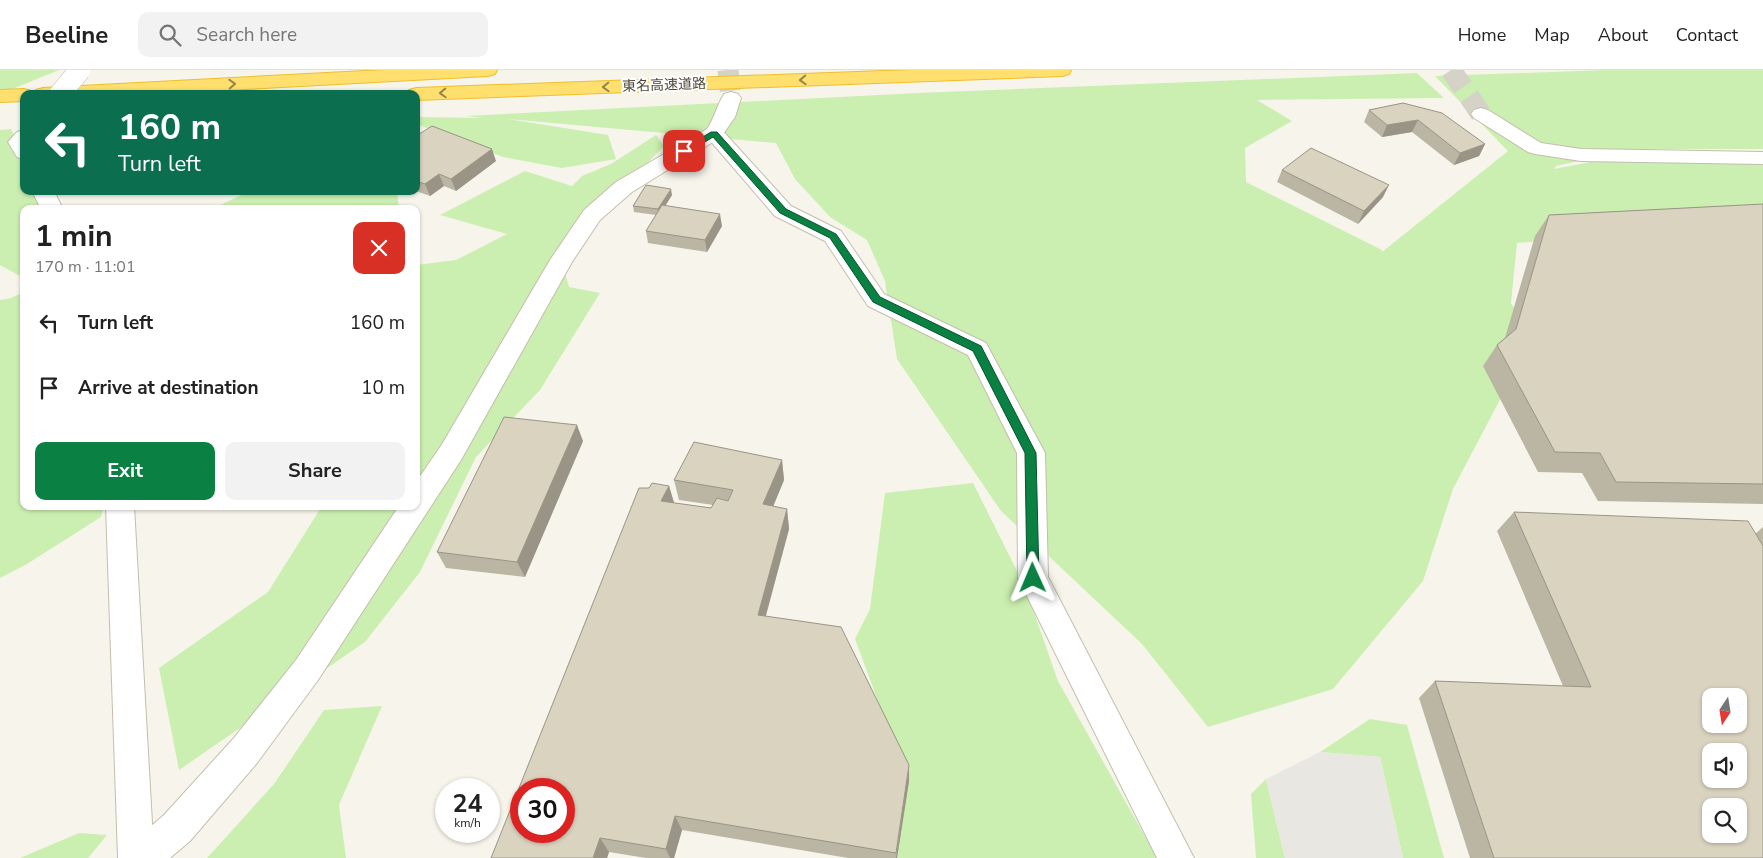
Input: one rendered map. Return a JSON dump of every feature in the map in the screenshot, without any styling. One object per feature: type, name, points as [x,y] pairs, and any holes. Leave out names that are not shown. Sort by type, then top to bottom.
[{"type":"highway","points":[[117,90],[488,70]]},
{"type":"highway","name":"東名高速道路","points":[[420,94],[1062,70]]},
{"type":"highway","points":[[0,96],[20,95]]},
{"type":"highway","points":[[0,114],[20,113]]},
{"type":"street","points":[[63,90],[80,70]]},
{"type":"street","points":[[420,500],[451,453],[561,260],[592,215],[624,187],[714,133],[725,117],[731,98]]},
{"type":"street","points":[[1481,114],[1535,148],[1580,155],[1763,158]]},
{"type":"street","points":[[714,133],[783,211],[833,236],[876,300],[977,349],[1031,453],[1033,578],[1176,858]]},
{"type":"street","points":[[120,510],[136,858]]},
{"type":"street","points":[[142,858],[178,828],[245,751],[307,670],[413,510]]},
{"type":"green space","points":[[0,70],[59,70],[0,94]]},
{"type":"green space","points":[[1606,70],[1763,70],[1763,149],[1635,149],[1556,166],[1554,169],[1622,156],[1763,156],[1763,222],[1517,243],[1511,303],[1533,337],[1453,489],[1423,581],[1333,689],[1208,727],[1142,644],[1001,511],[897,359],[885,281],[867,240],[830,217],[795,179],[776,143],[508,119],[608,135],[616,159],[562,168],[503,157],[420,125],[420,117],[483,118],[466,116],[918,93],[1417,73],[1444,98],[1257,100],[1292,121],[1245,148],[1246,182],[1382,250],[1382,252],[1508,151],[1435,76]]},
{"type":"green space","points":[[11,129],[18,144],[20,152],[20,195],[35,195],[40,205],[20,205],[20,275],[0,265],[0,130]]},
{"type":"green space","points":[[656,135],[664,146],[624,187],[561,259],[569,287],[600,293],[540,390],[476,457],[420,572],[365,642],[179,770],[159,668],[268,592],[319,510],[420,510],[420,264],[456,260],[507,234],[440,215],[525,171],[572,186],[582,176],[611,164]]},
{"type":"green space","points":[[242,195],[397,195],[399,205],[220,205]]},
{"type":"green space","points":[[20,294],[20,510],[103,510],[101,517],[27,564],[0,578],[0,300]]},
{"type":"green space","points":[[973,483],[1025,587],[1058,681],[1157,858],[896,858],[903,769],[855,639],[870,609],[885,493]]},
{"type":"green space","points":[[382,706],[339,805],[346,858],[207,858],[274,784],[324,710]]},
{"type":"green space","points":[[1370,719],[1407,725],[1444,858],[1403,858],[1380,757],[1320,752]]},
{"type":"green space","points":[[1266,779],[1285,858],[1256,858],[1251,794]]},
{"type":"green space","points":[[79,833],[107,835],[88,858],[20,858]]},
{"type":"shaded area","points":[[1320,752],[1380,757],[1403,858],[1285,858],[1266,779]]},
{"type":"building","points":[[1403,103],[1442,113],[1485,144],[1460,153],[1418,120],[1387,125],[1369,110]]},
{"type":"building","points":[[432,126],[492,149],[451,179],[439,174],[425,184],[420,182],[420,134]]},
{"type":"building","points":[[1311,148],[1389,185],[1364,211],[1282,170]]},
{"type":"building","points":[[646,185],[671,189],[658,209],[633,206]]},
{"type":"building","points":[[1763,204],[1763,484],[1616,482],[1600,453],[1555,452],[1497,345],[1516,329],[1549,215]]},
{"type":"building","points":[[662,205],[720,214],[705,240],[646,231]]},
{"type":"building","points":[[504,417],[577,425],[517,562],[437,552]]},
{"type":"building","points":[[694,442],[782,460],[763,504],[787,509],[758,615],[841,627],[909,765],[896,853],[675,816],[666,849],[600,838],[593,858],[491,858],[497,843],[500,843],[500,836],[510,810],[510,843],[575,843],[575,778],[523,778],[639,488],[649,488],[652,483],[669,486],[661,501],[711,508],[717,498],[728,501],[733,490],[674,480]]},
{"type":"building","points":[[1514,512],[1748,521],[1763,546],[1763,858],[1494,858],[1435,681],[1591,687]]},
{"type":"tunnel","points":[[728,70],[731,98]]},
{"type":"tunnel","points":[[1451,70],[1481,114]]},
{"type":"route","points":[[684,151],[714,133],[783,211],[833,236],[876,300],[977,349],[1031,453],[1033,578]]}]
